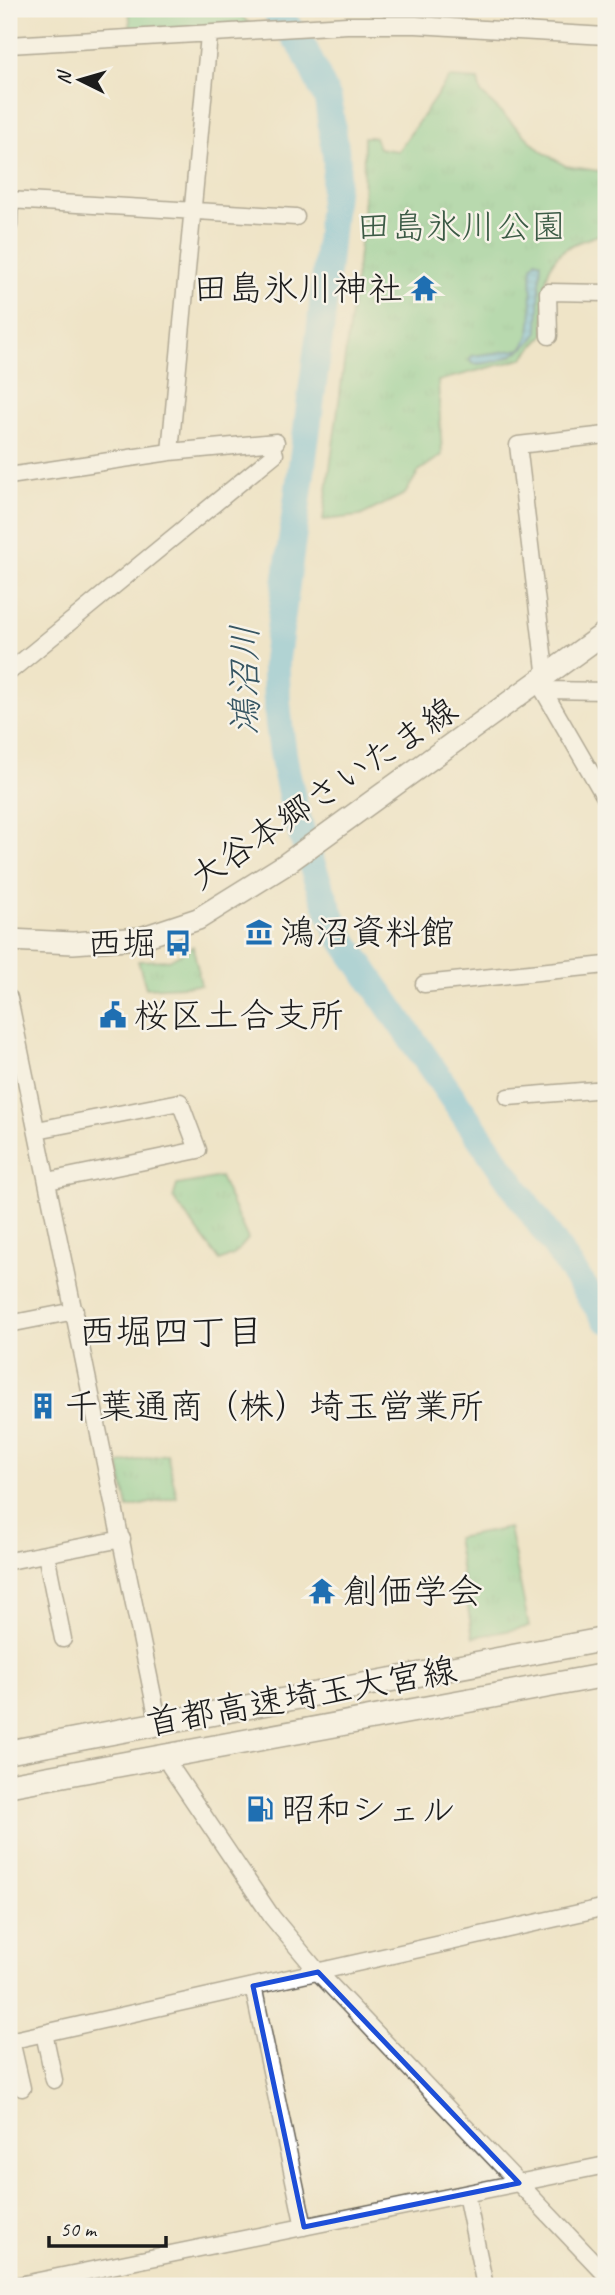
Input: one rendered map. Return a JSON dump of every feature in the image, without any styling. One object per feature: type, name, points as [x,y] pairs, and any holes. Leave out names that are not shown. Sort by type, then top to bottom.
[{"type":"highway","points":[[9,1752],[606,1639]]},
{"type":"highway","name":"首都高速埼玉大宮線","points":[[9,1763],[606,1652]]},
{"type":"highway","name":"首都高速埼玉大宮線","points":[[9,1785],[606,1675]]},
{"type":"highway","points":[[9,1796],[606,1686]]},
{"type":"main road","name":"大谷本郷さいたま線","points":[[9,940],[108,942],[169,931],[226,904],[543,684],[606,632]]},
{"type":"street","points":[[9,46],[321,26],[416,25],[606,36]]},
{"type":"street","points":[[170,452],[209,35]]},
{"type":"street","points":[[9,226],[10,200],[296,217]]},
{"type":"street","points":[[549,336],[548,292],[606,293]]},
{"type":"street","points":[[606,435],[518,445],[543,684],[606,799]]},
{"type":"street","points":[[9,476],[170,452],[276,448],[9,672]]},
{"type":"street","points":[[543,684],[606,691]]},
{"type":"street","points":[[424,984],[606,965]]},
{"type":"street","points":[[9,998],[159,1725]]},
{"type":"street","points":[[9,1079],[25,1076]]},
{"type":"street","points":[[509,1097],[606,1089]]},
{"type":"street","points":[[37,1130],[180,1102],[198,1150],[48,1181]]},
{"type":"street","points":[[9,1324],[75,1311]]},
{"type":"street","points":[[9,1561],[122,1539]]},
{"type":"street","points":[[46,1554],[63,1639]]},
{"type":"street","points":[[170,1766],[272,1917],[318,1972],[606,2275]]},
{"type":"street","points":[[22,2088],[10,2040],[606,1907]]},
{"type":"street","points":[[253,1986],[304,2227]]},
{"type":"street","points":[[44,2033],[54,2080]]},
{"type":"street","points":[[14,2286],[606,2165]]},
{"type":"street","points":[[466,2194],[485,2286]]},
{"type":"highlighted area","points":[[318,1972],[519,2183],[304,2227],[253,1986]]},
{"type":"green space","points":[[129,9],[236,9],[252,27],[131,33]]},
{"type":"green space","name":"田島氷川公園","points":[[449,78],[478,80],[481,93],[541,151],[566,166],[606,172],[606,232],[570,246],[552,263],[545,286],[544,335],[522,359],[438,381],[442,455],[419,471],[405,494],[360,516],[323,520],[363,222],[364,137],[375,137],[379,148],[398,151]]},
{"type":"green space","points":[[193,946],[201,985],[146,988],[138,961],[169,960]]},
{"type":"green space","points":[[220,1177],[248,1239],[235,1254],[220,1261],[173,1198],[177,1185]]},
{"type":"green space","points":[[167,1454],[177,1497],[128,1508],[119,1464]]},
{"type":"green space","points":[[509,1528],[529,1627],[473,1637],[456,1538]]},
{"type":"water","points":[[536,260],[541,262],[538,332],[526,346],[510,356],[474,364],[469,360],[472,356],[521,349],[526,342],[531,322],[532,266]]},
{"type":"waterway","name":"鴻沼川","points":[[275,9],[304,49],[328,100],[337,162],[321,324],[276,659],[280,730],[293,800],[313,867],[339,934],[606,1319]]},
{"type":"place","name":"田島氷川神社","points":[[424,288]]},
{"type":"place","name":"鴻沼資料館","points":[[259,932]]},
{"type":"place","name":"西堀","points":[[178,943]]},
{"type":"place","name":"桜区土合支所","points":[[113,1015]]},
{"type":"place","name":"千葉通商（株）埼玉営業所","points":[[43,1406]]},
{"type":"place","name":"創価学会","points":[[322,1591]]},
{"type":"place","name":"昭和シェル","points":[[260,1809]]},
{"type":"district","name":"西堀四丁目","points":[[171,1331]]}]
